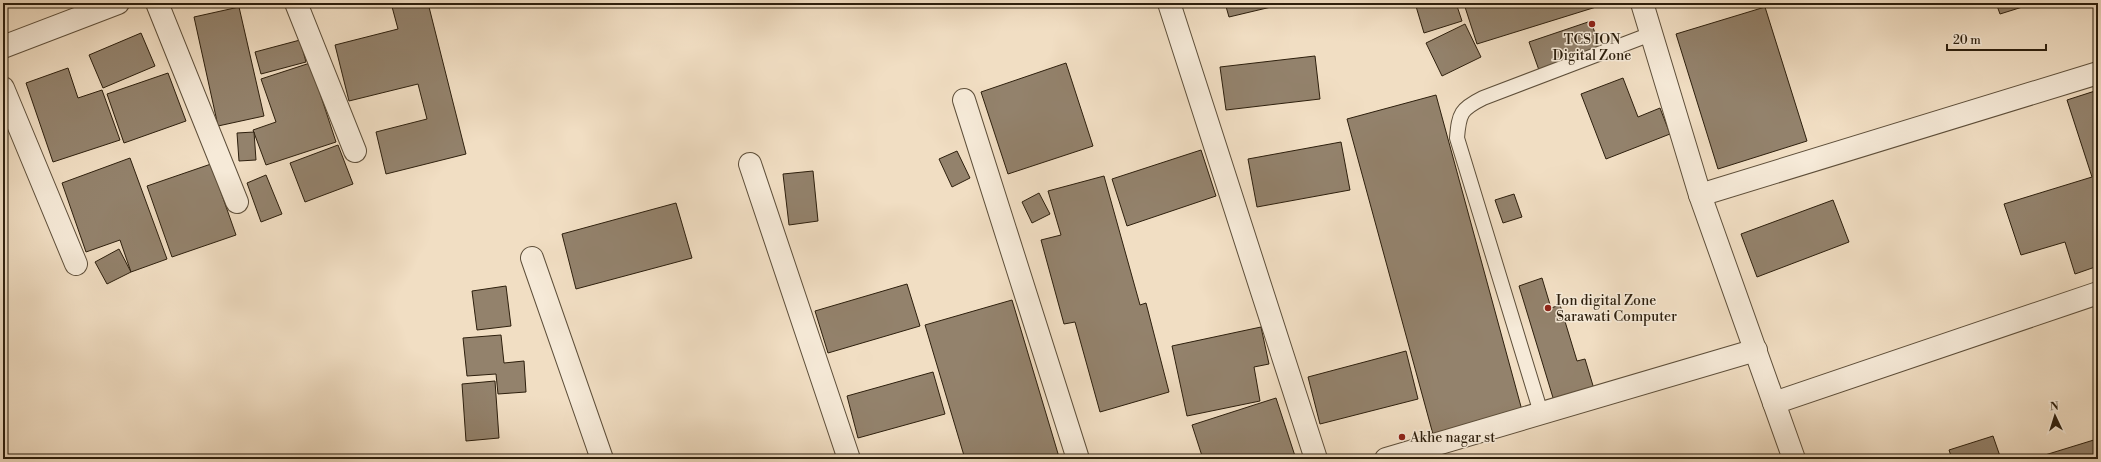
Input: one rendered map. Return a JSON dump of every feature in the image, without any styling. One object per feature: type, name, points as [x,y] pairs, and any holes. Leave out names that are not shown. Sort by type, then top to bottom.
[{"type":"street","points":[[3,47],[118,3]]},
{"type":"street","points":[[157,3],[236,202]]},
{"type":"street","points":[[296,3],[355,151]]},
{"type":"street","points":[[1169,3],[1316,459]]},
{"type":"street","points":[[1642,3],[1700,195],[1794,459]]},
{"type":"street","points":[[1700,195],[2098,73]]},
{"type":"street","points":[[3,88],[76,264]]},
{"type":"street","points":[[964,100],[1078,459]]},
{"type":"street","points":[[750,164],[849,459]]},
{"type":"street","points":[[532,258],[602,459]]},
{"type":"street","points":[[1774,403],[2098,293]]},
{"type":"street","points":[[1386,459],[1756,350]]},
{"type":"lane","points":[[1541,413],[1457,138],[1458,121],[1466,107],[1483,98],[1651,34]]},
{"type":"building","points":[[391,3],[428,3],[466,154],[386,174],[376,132],[427,119],[418,84],[349,101],[335,45],[398,29]]},
{"type":"building","points":[[1225,3],[1288,3],[1229,17]]},
{"type":"building","points":[[1415,3],[1456,3],[1462,21],[1424,33]]},
{"type":"building","points":[[1479,3],[1609,3],[1477,44],[1465,7]]},
{"type":"building","points":[[1996,3],[2031,3],[2032,4],[2000,14]]},
{"type":"building","points":[[239,7],[264,116],[218,126],[194,17]]},
{"type":"building","points":[[1765,7],[1807,141],[1718,169],[1676,34]]},
{"type":"building","points":[[1591,21],[1601,52],[1540,73],[1529,42]]},
{"type":"building","points":[[1465,24],[1481,57],[1442,76],[1426,43]]},
{"type":"building","points":[[141,33],[155,66],[103,88],[89,55]]},
{"type":"building","points":[[300,40],[306,62],[261,74],[255,52]]},
{"type":"building","points":[[1315,56],[1320,99],[1226,110],[1220,67]]},
{"type":"building","points":[[310,63],[336,142],[266,165],[253,130],[276,122],[261,79]]},
{"type":"building","points":[[1066,63],[1093,146],[1008,174],[981,92]]},
{"type":"building","points":[[68,68],[78,98],[102,90],[120,140],[53,162],[26,83]]},
{"type":"building","points":[[168,73],[186,121],[124,143],[107,94]]},
{"type":"building","points":[[1623,78],[1638,117],[1660,108],[1670,134],[1606,159],[1581,94]]},
{"type":"building","points":[[2098,90],[2098,266],[2075,274],[2065,242],[2021,255],[2004,204],[2092,177],[2067,100]]},
{"type":"building","points":[[1436,95],[1523,414],[1434,438],[1347,119]]},
{"type":"building","points":[[254,132],[256,160],[239,161],[237,133]]},
{"type":"building","points":[[1341,142],[1350,190],[1257,207],[1248,159]]},
{"type":"building","points":[[338,145],[353,184],[305,202],[290,163]]},
{"type":"building","points":[[1201,150],[1216,196],[1127,226],[1112,179]]},
{"type":"building","points":[[957,151],[970,178],[952,187],[939,159]]},
{"type":"building","points":[[130,158],[167,259],[131,272],[120,240],[86,252],[62,183]]},
{"type":"building","points":[[211,164],[236,235],[172,257],[147,186]]},
{"type":"building","points":[[813,171],[818,221],[789,225],[783,174]]},
{"type":"building","points":[[266,175],[282,214],[261,222],[247,183]]},
{"type":"building","points":[[1104,176],[1140,305],[1146,303],[1169,392],[1100,412],[1075,322],[1064,324],[1041,240],[1061,235],[1048,191]]},
{"type":"building","points":[[1039,193],[1050,214],[1032,223],[1022,202]]},
{"type":"building","points":[[1514,194],[1522,217],[1503,223],[1495,200]]},
{"type":"building","points":[[1833,200],[1849,242],[1757,277],[1741,234]]},
{"type":"building","points":[[676,203],[692,258],[576,289],[562,234]]},
{"type":"building","points":[[119,249],[131,272],[107,284],[95,262]]},
{"type":"building","points":[[1542,278],[1551,308],[1560,305],[1577,361],[1585,359],[1594,389],[1554,401],[1519,286]]},
{"type":"building","points":[[907,284],[920,326],[828,353],[815,311]]},
{"type":"building","points":[[506,286],[511,326],[477,330],[472,291]]},
{"type":"building","points":[[1012,300],[1059,457],[1053,459],[965,459],[925,325]]},
{"type":"building","points":[[1261,327],[1269,364],[1254,367],[1260,401],[1187,416],[1172,346]]},
{"type":"building","points":[[501,335],[504,363],[524,361],[526,392],[498,394],[496,374],[467,376],[463,338]]},
{"type":"building","points":[[1406,351],[1418,399],[1320,424],[1308,377]]},
{"type":"building","points":[[933,372],[945,414],[858,438],[847,396]]},
{"type":"building","points":[[495,381],[499,438],[466,441],[462,384]]},
{"type":"building","points":[[1276,398],[1296,459],[1242,459],[1241,457],[1234,459],[1203,459],[1192,425]]},
{"type":"building","points":[[1993,436],[2001,459],[1952,459],[1949,450]]},
{"type":"building","points":[[2097,439],[2098,459],[2032,459]]},
{"type":"place","name":"TCS ION Digital Zone","points":[[1592,24]]},
{"type":"place","name":"Ion digital Zone Sarawati Computer","points":[[1548,308]]},
{"type":"place","name":"Akhe nagar st","points":[[1402,437]]}]
